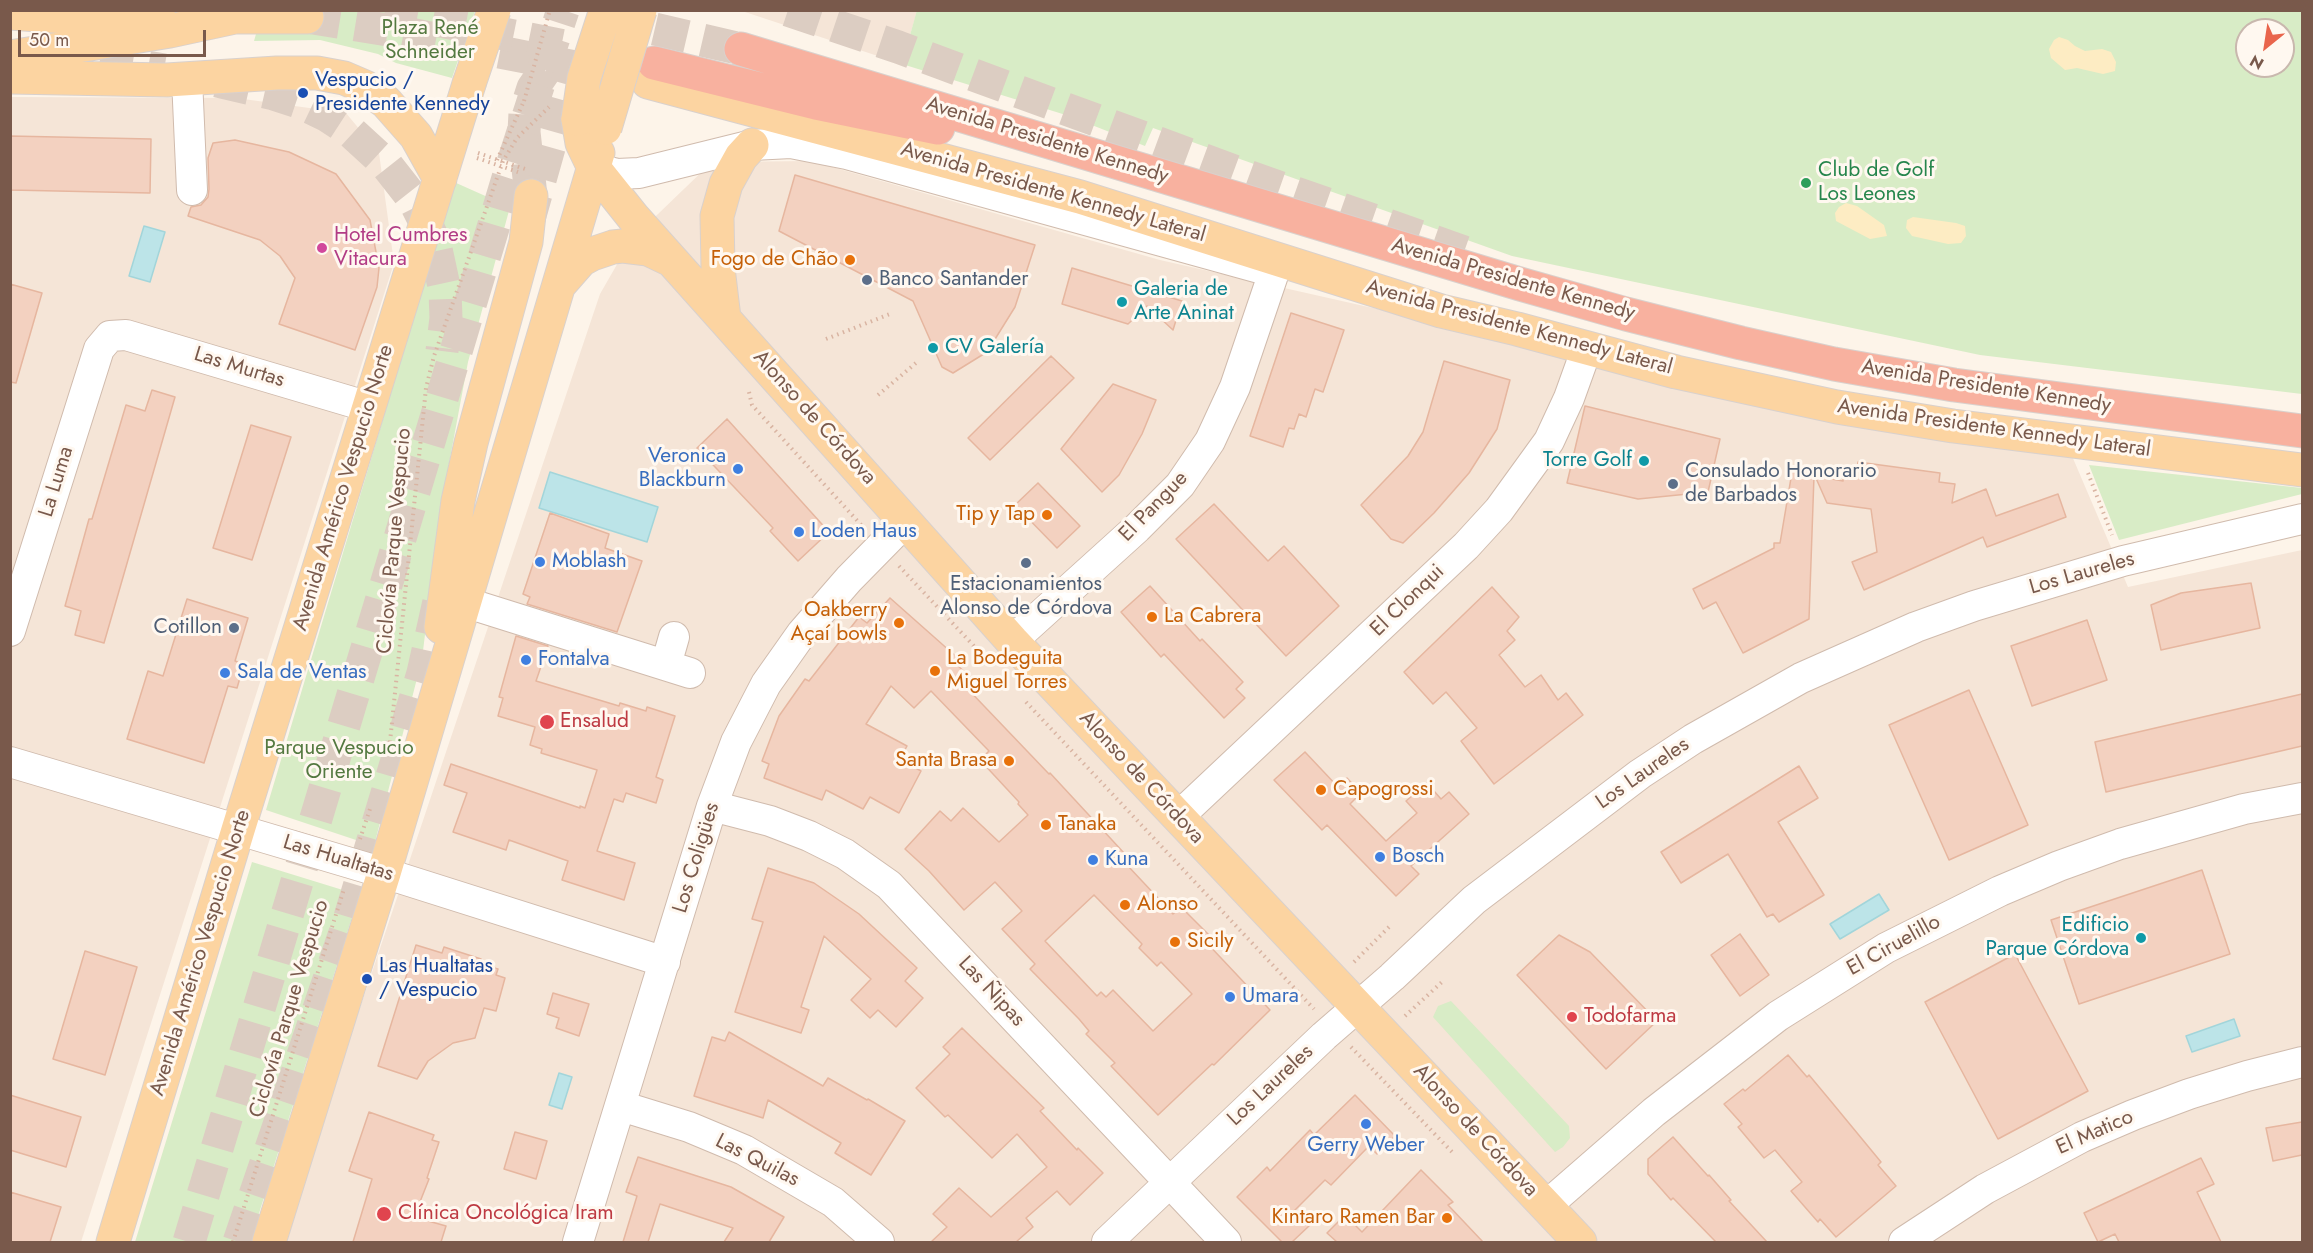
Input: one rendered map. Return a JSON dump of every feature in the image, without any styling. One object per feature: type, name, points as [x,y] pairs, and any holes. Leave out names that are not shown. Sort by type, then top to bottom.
[{"type":"highway","name":"Avenida Presidente Kennedy","points":[[741,49],[1520,284],[1741,343],[1834,364],[1954,384],[2302,431]]},
{"type":"highway","points":[[652,76],[816,103],[1103,158]]},
{"type":"main road","name":"Avenida Américo Vespucio Norte","points":[[113,1242],[446,157],[494,10]]},
{"type":"main road","points":[[269,1242],[384,873],[594,168],[578,116],[584,78],[606,10]]},
{"type":"main road","points":[[578,116],[640,10]]},
{"type":"main road","points":[[10,13],[67,17],[307,17]]},
{"type":"main road","points":[[10,57],[170,31],[235,17]]},
{"type":"main road","points":[[10,77],[187,79],[317,73],[344,78],[365,87],[393,109],[416,136],[446,157]]},
{"type":"main road","name":"Avenida Presidente Kennedy Lateral","points":[[652,76],[1080,197],[1441,312],[1517,329],[1676,372],[1837,407],[2082,443],[2302,470]]},
{"type":"main road","points":[[724,318],[718,268],[717,216],[721,197],[732,171],[752,145]]},
{"type":"main road","name":"Alonso de Córdova","points":[[594,168],[633,217],[1012,641],[1580,1242]]},
{"type":"main road","points":[[436,697],[443,601],[458,501],[471,443],[526,242],[529,180]]},
{"type":"main road","points":[[559,285],[580,261],[613,247],[648,249],[671,259]]},
{"type":"main road","points":[[1274,272],[1441,312]]},
{"type":"street","points":[[187,79],[192,190]]},
{"type":"street","name":"Avenida Presidente Kennedy Lateral","points":[[594,168],[617,174],[639,173],[752,145],[791,143],[822,147],[1274,272]]},
{"type":"street","name":"El Pangue","points":[[1012,641],[1137,528],[1180,485],[1210,441],[1235,387],[1274,272]]},
{"type":"street","name":"Las Murtas","points":[[110,336],[126,334],[369,407]]},
{"type":"street","name":"La Luma","points":[[10,631],[99,349],[110,336]]},
{"type":"street","name":"El Clonqui","points":[[1178,817],[1449,562],[1499,510],[1549,441],[1569,398],[1587,348]]},
{"type":"street","name":"Los Laureles","points":[[1107,1242],[1357,1006],[1397,973],[1474,900],[1640,774],[1746,707],[1811,673],[1916,627],[1974,606],[2123,561],[2302,519]]},
{"type":"street","name":"Los Coligües","points":[[578,1242],[727,763],[746,722],[783,658],[831,598],[906,521]]},
{"type":"street","points":[[464,602],[677,658]]},
{"type":"street","name":"Las Hualtatas","points":[[10,762],[352,863],[665,962]]},
{"type":"street","name":"El Ciruelillo","points":[[1546,1206],[1654,1112],[1778,1016],[1886,948],[2000,891],[2120,844],[2244,809],[2302,798]]},
{"type":"street","name":"Las Ñipas","points":[[712,806],[770,821],[809,836],[845,854],[889,885],[1226,1242]]},
{"type":"street","name":"El Matico","points":[[1904,1242],[1985,1188],[2082,1137],[2189,1094],[2302,1062]]},
{"type":"street","name":"Las Quilas","points":[[621,1106],[688,1127],[744,1150],[833,1203],[879,1242]]},
{"type":"path","points":[[497,162],[524,101],[550,10]]},
{"type":"path","name":"Ciclovía Parque Vespucio","points":[[388,753],[392,733],[426,388],[434,356],[503,164],[517,138],[547,111],[578,116]]},
{"type":"path","points":[[446,157],[497,162],[529,180]]},
{"type":"path","points":[[503,164],[529,180]]},
{"type":"path","points":[[826,339],[890,314]]},
{"type":"path","points":[[878,395],[916,363]]},
{"type":"path","name":"Avenida Presidente Kennedy","points":[[2082,443],[2082,460],[2123,561]]},
{"type":"path","name":"Ciclovía Parque Vespucio","points":[[233,1242],[371,807]]},
{"type":"shaded area","points":[[742,11],[917,11],[902,64]]},
{"type":"shaded area","points":[[11,97],[236,98],[346,113],[379,153],[394,263],[81,1242],[11,1242]]},
{"type":"shaded area","points":[[811,161],[1160,260],[1364,306],[2072,456],[2128,587],[2302,550],[2302,1242],[287,1242],[330,1097],[600,294],[631,240],[712,162]]},
{"type":"green space","name":"Club de Golf Los Leones","points":[[917,10],[2302,11],[2302,394],[1980,355],[1512,256],[1153,128],[1145,146],[1069,116],[902,64]]},
{"type":"green space","name":"Plaza René Schneider","points":[[313,11],[475,11],[452,78],[396,63],[378,54],[320,40],[254,41],[258,27]]},
{"type":"green space","name":"Parque Vespucio Oriente","points":[[454,182],[510,207],[468,362],[440,512],[422,659],[374,846],[266,810]]},
{"type":"green space","points":[[2089,465],[2302,488],[2302,494],[2119,540]]},
{"type":"green space","points":[[252,862],[359,895],[250,1242],[135,1242]]},
{"type":"green space","points":[[1451,1001],[1569,1126],[1570,1138],[1563,1147],[1555,1152],[1433,1017],[1438,1006]]},
{"type":"sand","points":[[2059,37],[2085,51],[2102,49],[2111,52],[2116,62],[2115,71],[2103,74],[2077,68],[2065,70],[2051,58],[2049,49],[2054,40]]},
{"type":"sand","points":[[1846,203],[1857,206],[1884,225],[1887,236],[1870,239],[1836,221],[1835,213]]},
{"type":"sand","points":[[1913,217],[1965,226],[1966,236],[1961,243],[1948,244],[1912,236],[1906,228],[1907,220]]},
{"type":"water","points":[[144,226],[165,232],[150,282],[129,276]]},
{"type":"water","points":[[550,472],[658,507],[647,542],[539,508]]},
{"type":"water","points":[[1879,894],[1889,910],[1840,939],[1830,924]]},
{"type":"water","points":[[2234,1019],[2240,1036],[2192,1052],[2186,1036]]},
{"type":"water","points":[[559,1073],[572,1077],[562,1109],[549,1105]]},
{"type":"building","points":[[10,136],[151,139],[150,193],[10,190]]},
{"type":"building","name":"Hotel Cumbres Vitacura","points":[[235,140],[289,152],[336,174],[370,220],[379,268],[377,287],[355,350],[279,324],[295,278],[280,256],[260,240],[188,216],[191,207],[201,205],[208,197],[208,158],[213,143]]},
{"type":"building","points":[[795,175],[1035,245],[1015,307],[987,352],[953,373],[942,367],[913,301],[779,231]]},
{"type":"building","name":"Galeria de Arte Aninat","points":[[1072,268],[1182,301],[1173,330],[1147,306],[1128,324],[1062,304]]},
{"type":"building","points":[[10,284],[42,293],[16,383],[10,382]]},
{"type":"building","points":[[1291,313],[1344,330],[1323,392],[1315,389],[1306,417],[1299,414],[1294,429],[1289,428],[1283,447],[1250,436]]},
{"type":"building","points":[[1051,356],[1074,378],[990,460],[968,438]]},
{"type":"building","points":[[1444,361],[1510,380],[1497,429],[1469,473],[1434,513],[1403,543],[1391,539],[1361,505],[1408,456],[1423,432]]},
{"type":"building","points":[[1113,384],[1156,400],[1142,434],[1119,475],[1102,492],[1061,449]]},
{"type":"building","points":[[152,390],[175,397],[104,643],[75,635],[81,611],[65,606],[89,519],[92,519],[126,405],[145,411]]},
{"type":"building","name":"Torre Golf","points":[[1585,406],[1720,439],[1708,492],[1638,499],[1567,483]]},
{"type":"building","points":[[727,419],[829,532],[798,561],[770,531],[773,528],[697,448]]},
{"type":"building","points":[[251,425],[291,437],[252,560],[213,548]]},
{"type":"building","points":[[1858,462],[1940,473],[1939,482],[1955,484],[1952,503],[1986,489],[1996,516],[2058,494],[2066,517],[1987,547],[1983,537],[1864,590],[1852,562],[1877,552],[1871,509],[1827,503],[1815,476],[1843,481],[1844,469],[1857,470]]},
{"type":"building","points":[[1792,472],[1814,476],[1809,619],[1743,653],[1716,602],[1703,609],[1693,589],[1774,548],[1774,543],[1780,543]]},
{"type":"building","name":"Tip y Tap","points":[[1038,483],[1080,526],[1057,548],[1015,505]]},
{"type":"building","points":[[1214,504],[1268,561],[1284,546],[1339,606],[1286,656],[1176,539]]},
{"type":"building","points":[[550,513],[609,534],[605,548],[642,561],[617,632],[527,604],[530,597],[523,594]]},
{"type":"building","points":[[2251,583],[2260,628],[2161,650],[2151,605],[2181,593]]},
{"type":"building","points":[[1150,586],[1200,641],[1202,639],[1243,682],[1236,689],[1245,698],[1224,718],[1164,654],[1161,657],[1121,612]]},
{"type":"building","points":[[1492,587],[1519,617],[1507,631],[1515,640],[1499,655],[1525,687],[1541,675],[1558,700],[1566,693],[1583,715],[1494,784],[1461,741],[1477,728],[1446,692],[1433,704],[1404,672]]},
{"type":"building","points":[[890,598],[960,660],[956,664],[970,677],[963,684],[1124,853],[1121,856],[1127,865],[1173,914],[1181,907],[1210,936],[1205,941],[1270,1010],[1214,1065],[1212,1064],[1158,1115],[1111,1066],[1115,1063],[1086,1034],[1089,1031],[1079,1019],[1030,969],[1035,964],[1002,929],[1022,911],[995,882],[964,910],[929,871],[905,849],[940,811],[951,821],[963,808],[999,842],[1028,815],[980,760],[989,751],[931,691],[914,708],[891,686],[866,724],[907,746],[900,759],[921,771],[899,813],[870,797],[863,809],[826,790],[822,800],[764,778],[769,764],[762,761],[779,716],[805,679],[809,681],[859,617],[867,623]],"holes":[[[1094,895],[1142,944],[1139,948],[1157,966],[1161,962],[1192,994],[1153,1031],[1113,990],[1106,997],[1101,992],[1097,996],[1045,941]]]},
{"type":"building","points":[[187,599],[248,618],[235,661],[244,664],[237,688],[228,686],[204,763],[127,739],[148,671],[163,676]]},
{"type":"building","points":[[2087,620],[2107,680],[2032,706],[2011,646]]},
{"type":"building","points":[[516,636],[548,646],[536,681],[619,706],[620,703],[646,711],[647,707],[675,716],[656,777],[663,780],[656,803],[626,793],[623,802],[614,799],[597,851],[635,863],[624,900],[562,880],[568,861],[509,840],[506,850],[453,832],[467,793],[444,785],[451,764],[585,808],[597,770],[541,753],[542,749],[530,745],[535,727],[498,716],[503,698],[499,697]]},
{"type":"building","points":[[1969,690],[2028,825],[1949,860],[1889,725]]},
{"type":"building","points":[[2302,694],[2302,746],[2106,792],[2095,742]]},
{"type":"building","points":[[1305,752],[1338,787],[1347,778],[1361,793],[1350,804],[1386,841],[1417,813],[1406,801],[1427,783],[1441,799],[1449,792],[1469,814],[1411,866],[1419,874],[1396,896],[1327,825],[1322,830],[1274,780]]},
{"type":"building","points":[[1799,766],[1818,798],[1778,822],[1824,895],[1779,922],[1773,914],[1767,917],[1728,854],[1681,883],[1661,852]]},
{"type":"building","points":[[768,868],[814,883],[859,914],[917,968],[905,981],[923,998],[896,1027],[878,1010],[870,1018],[851,1000],[871,979],[824,936],[801,1007],[809,1010],[801,1033],[735,1012],[763,922],[752,919]]},
{"type":"building","name":"Edificio Parque Córdova","points":[[2202,870],[2230,954],[2079,1004],[2051,920]]},
{"type":"building","points":[[1740,934],[1769,975],[1740,996],[1711,955]]},
{"type":"building","points":[[1559,935],[1590,952],[1657,1021],[1606,1069],[1517,975]]},
{"type":"building","points":[[416,945],[442,953],[444,947],[481,959],[480,964],[498,969],[496,975],[505,978],[496,1011],[484,1008],[475,1038],[453,1043],[428,1061],[417,1079],[378,1066]]},
{"type":"building","points":[[85,951],[137,967],[105,1075],[53,1059]]},
{"type":"building","points":[[2015,954],[2088,1091],[1998,1139],[1925,1002]]},
{"type":"building","points":[[553,993],[589,1004],[579,1036],[556,1028],[559,1018],[547,1014]]},
{"type":"building","points":[[962,1028],[1044,1108],[1040,1111],[1077,1150],[1078,1148],[1103,1173],[1070,1205],[1057,1191],[1026,1218],[1033,1227],[1016,1242],[931,1242],[947,1227],[933,1214],[959,1188],[991,1217],[1047,1167],[1017,1134],[992,1158],[948,1115],[945,1117],[916,1088],[950,1054],[943,1047]]},
{"type":"building","points":[[729,1032],[823,1086],[828,1078],[905,1121],[871,1175],[835,1153],[841,1143],[768,1100],[763,1118],[694,1096],[712,1037],[725,1041]]},
{"type":"building","points":[[1788,1055],[1807,1077],[1809,1075],[1881,1162],[1878,1165],[1896,1186],[1836,1237],[1820,1219],[1818,1222],[1791,1191],[1802,1182],[1775,1150],[1764,1158],[1738,1127],[1742,1124],[1724,1104],[1743,1089],[1745,1091]]},
{"type":"building","points":[[10,1095],[81,1117],[66,1167],[10,1150]]},
{"type":"building","points":[[1355,1095],[1395,1136],[1377,1154],[1369,1146],[1331,1185],[1325,1180],[1294,1211],[1309,1226],[1292,1242],[1282,1242],[1237,1197],[1267,1167],[1270,1171],[1310,1130],[1314,1135]]},
{"type":"building","points":[[369,1112],[434,1135],[432,1140],[439,1142],[427,1178],[429,1179],[414,1217],[446,1226],[441,1242],[353,1242],[372,1179],[349,1171]]},
{"type":"building","points":[[2302,1122],[2302,1155],[2273,1161],[2266,1128]]},
{"type":"building","points":[[515,1132],[547,1141],[536,1179],[504,1169]]},
{"type":"building","points":[[1673,1137],[1767,1242],[1716,1242],[1673,1198],[1671,1200],[1648,1174],[1648,1159]]},
{"type":"building","points":[[638,1157],[731,1187],[784,1217],[769,1242],[724,1242],[733,1228],[660,1204],[648,1242],[623,1242],[637,1196],[626,1192]]},
{"type":"building","points":[[2201,1158],[2214,1184],[2197,1192],[2221,1242],[2119,1242],[2115,1234],[2098,1242],[2084,1213]]},
{"type":"building","points":[[1421,1170],[1453,1202],[1448,1205],[1483,1242],[1337,1242],[1327,1233],[1345,1215],[1362,1232]]},
{"type":"building","points":[[10,1192],[61,1207],[50,1242],[10,1242]]},
{"type":"tunnel","points":[[385,10],[574,48]]},
{"type":"tunnel","points":[[189,1242],[508,178],[563,10]]},
{"type":"tunnel","points":[[788,10],[898,47],[1250,177],[1464,252]]},
{"type":"tunnel","points":[[307,17],[400,32],[615,75]]},
{"type":"tunnel","points":[[607,18],[741,49]]},
{"type":"tunnel","points":[[527,226],[578,45]]},
{"type":"tunnel","points":[[51,56],[106,60],[164,70]]},
{"type":"tunnel","points":[[531,196],[524,132],[525,113],[533,88],[544,72],[566,65]]},
{"type":"tunnel","points":[[217,81],[274,94],[326,115],[349,130],[385,163],[414,200],[434,240],[445,291],[446,318],[442,351]]},
{"type":"tunnel","points":[[239,1242],[348,924],[423,673],[440,597]]},
{"type":"place","name":"Vespucio / Presidente Kennedy","points":[[303,93]]},
{"type":"place","name":"Club de Golf Los Leones","points":[[1806,183]]},
{"type":"place","name":"Hotel Cumbres Vitacura","points":[[322,248]]},
{"type":"place","name":"Fogo de Chão","points":[[850,260]]},
{"type":"place","name":"Banco Santander","points":[[867,280]]},
{"type":"place","name":"Galeria de Arte Aninat","points":[[1122,302]]},
{"type":"place","name":"CV Galería","points":[[933,348]]},
{"type":"place","name":"Torre Golf","points":[[1644,461]]},
{"type":"place","name":"Veronica Blackburn","points":[[738,469]]},
{"type":"place","name":"Consulado Honorario de Barbados","points":[[1673,484]]},
{"type":"place","name":"Tip y Tap","points":[[1047,515]]},
{"type":"place","name":"Loden Haus","points":[[799,532]]},
{"type":"place","name":"Moblash","points":[[540,562]]},
{"type":"place","name":"Estacionamientos Alonso de Córdova","points":[[1026,563]]},
{"type":"place","name":"La Cabrera","points":[[1152,617]]},
{"type":"place","name":"Oakberry Açaí bowls","points":[[899,623]]},
{"type":"place","name":"Cotillon","points":[[234,628]]},
{"type":"place","name":"Fontalva","points":[[526,660]]},
{"type":"place","name":"La Bodeguita Miguel Torres","points":[[935,671]]},
{"type":"place","name":"Sala de Ventas","points":[[225,673]]},
{"type":"place","name":"Ensalud","points":[[547,722]]},
{"type":"place","name":"Santa Brasa","points":[[1009,761]]},
{"type":"place","name":"Capogrossi","points":[[1321,790]]},
{"type":"place","name":"Tanaka","points":[[1046,825]]},
{"type":"place","name":"Bosch","points":[[1380,857]]},
{"type":"place","name":"Kuna","points":[[1093,860]]},
{"type":"place","name":"Alonso","points":[[1125,905]]},
{"type":"place","name":"Edificio Parque Córdova","points":[[2141,938]]},
{"type":"place","name":"Sicily","points":[[1175,942]]},
{"type":"place","name":"Las Hualtatas / Vespucio","points":[[367,979]]},
{"type":"place","name":"Umara","points":[[1230,997]]},
{"type":"place","name":"Todofarma","points":[[1572,1017]]},
{"type":"place","name":"Gerry Weber","points":[[1366,1124]]},
{"type":"place","name":"Clínica Oncológica Iram","points":[[384,1214]]},
{"type":"place","name":"Kintaro Ramen Bar","points":[[1447,1218]]}]
